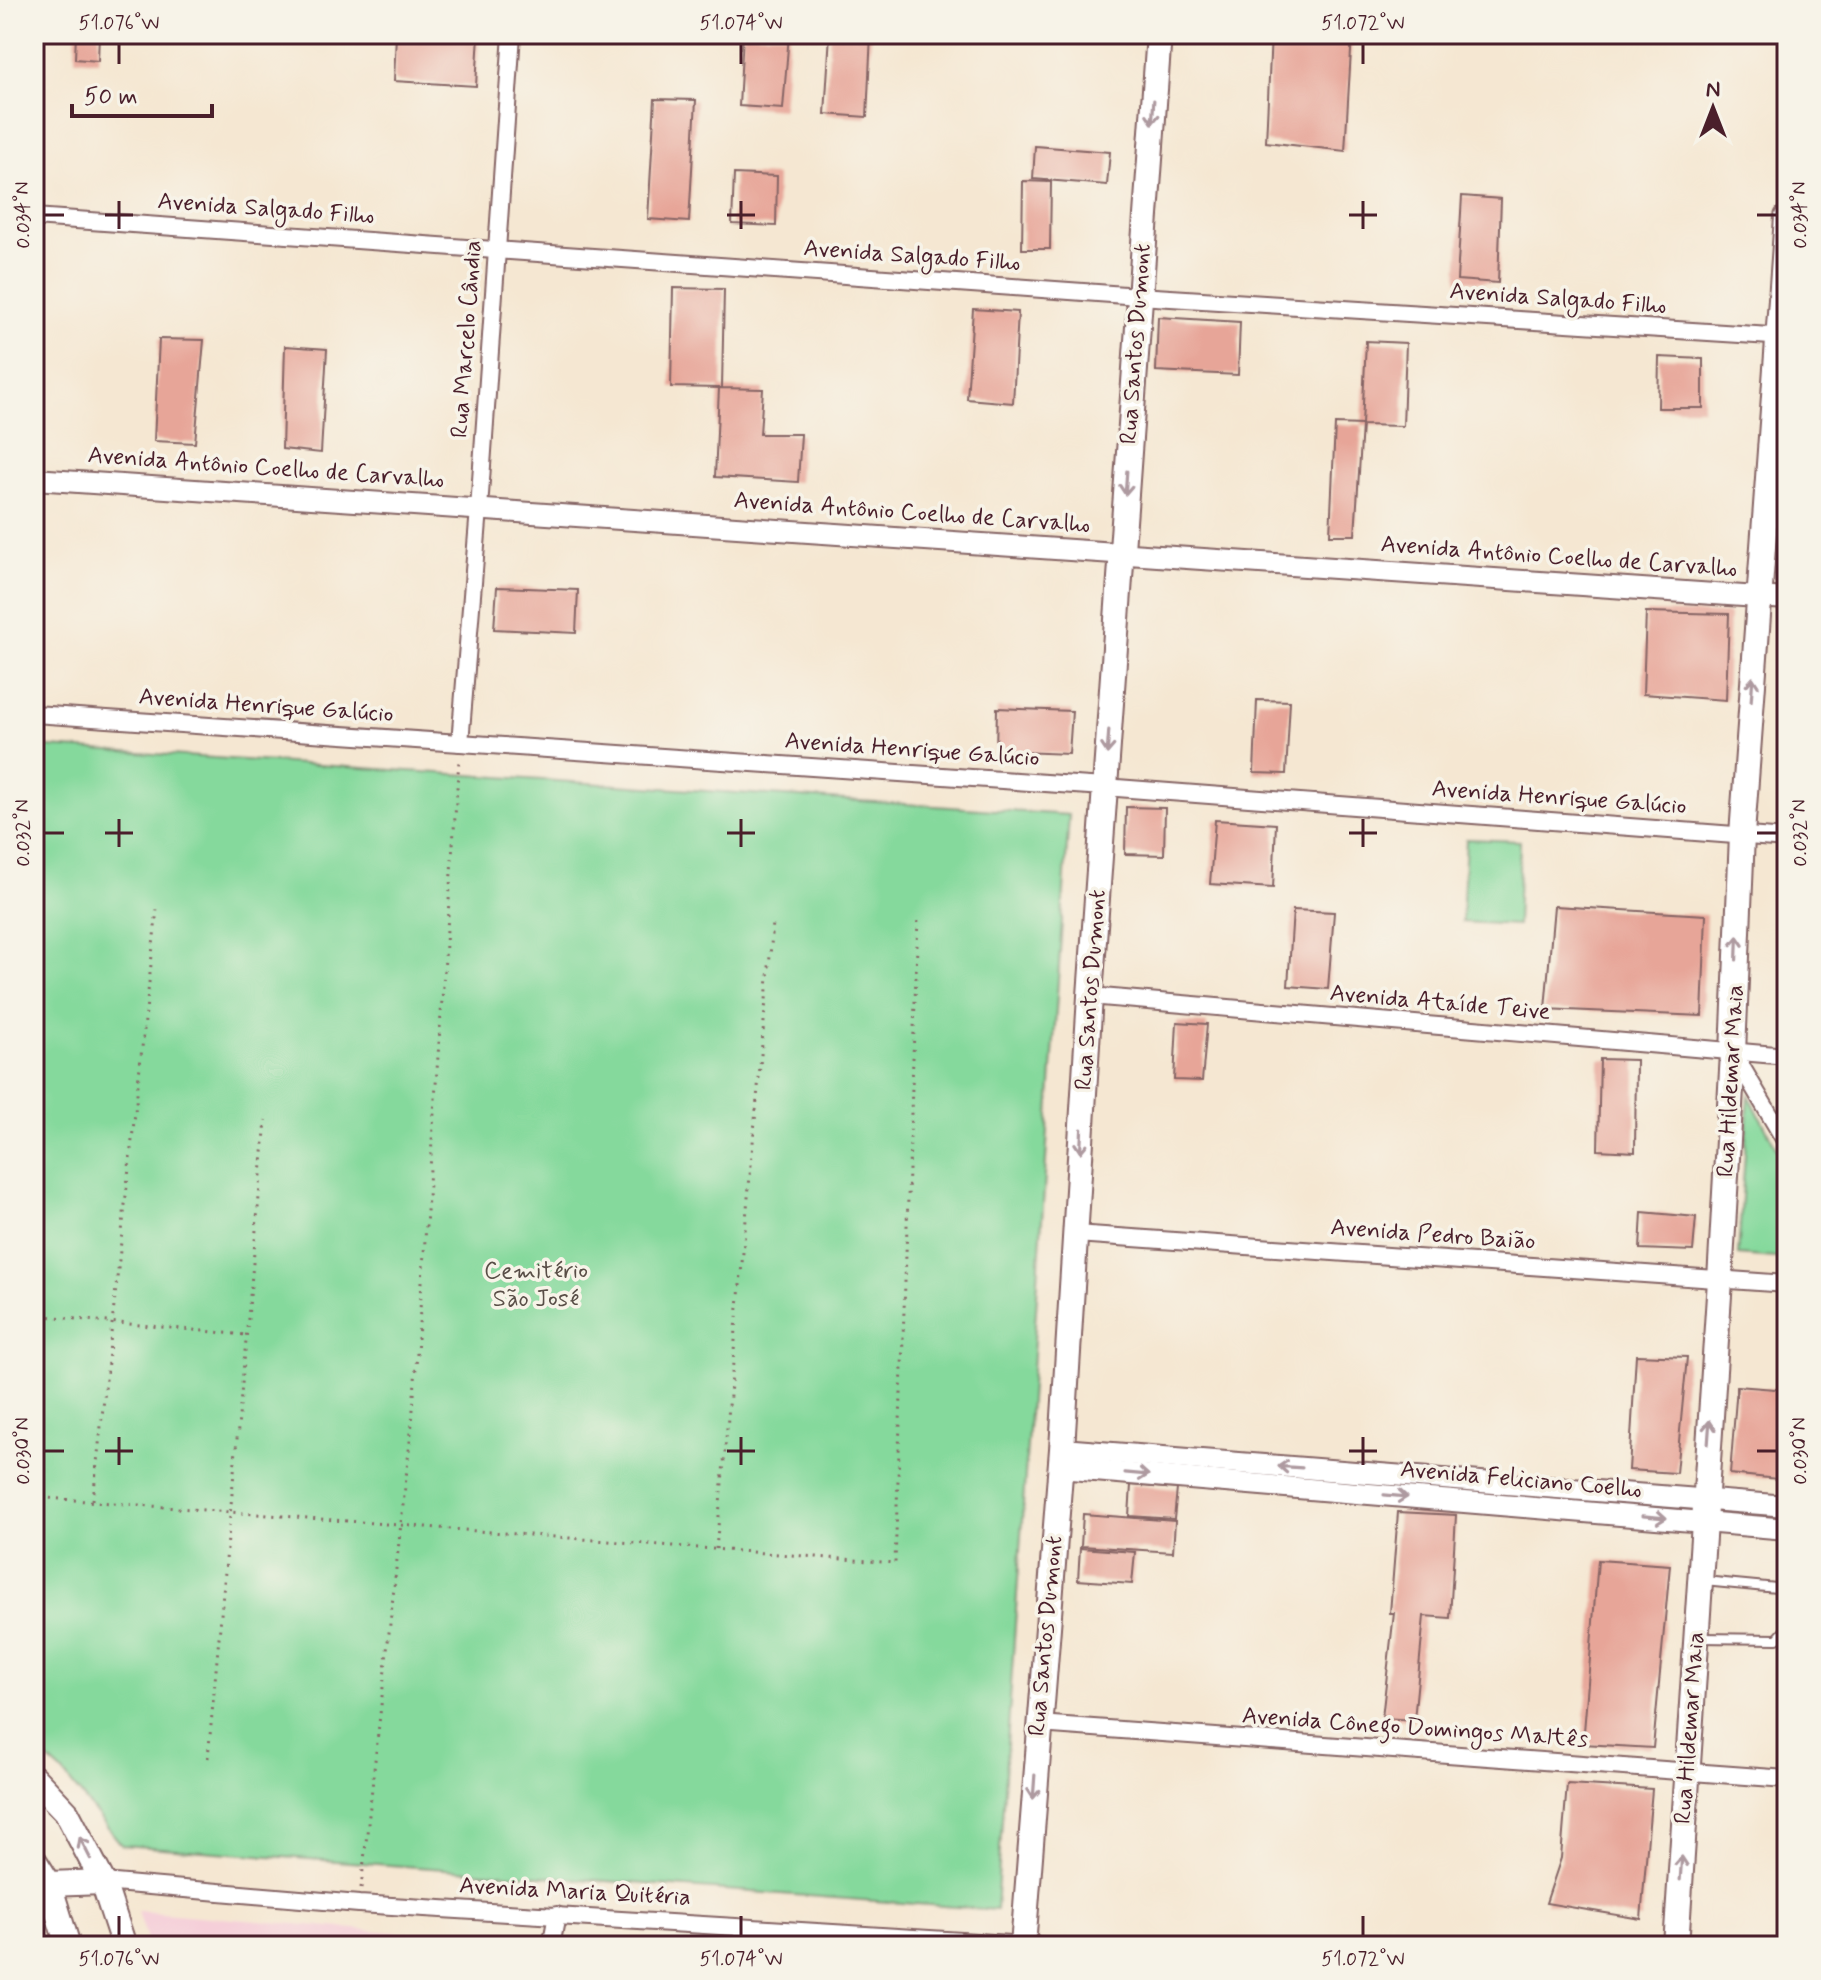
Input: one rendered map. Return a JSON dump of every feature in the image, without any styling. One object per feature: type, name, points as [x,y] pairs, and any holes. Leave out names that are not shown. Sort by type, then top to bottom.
[{"type":"main road","name":"Rua Santos Dumont","points":[[1031,1945],[1039,1724],[1159,34]]},
{"type":"main road","name":"Rua Hildemar Maia","points":[[1676,1946],[1720,1280],[1742,835],[1782,337],[1787,217]]},
{"type":"main road","points":[[34,1778],[67,1813],[103,1882],[124,1946]]},
{"type":"main road","points":[[34,1860],[49,1884],[68,1946]]},
{"type":"main road","points":[[49,1884],[103,1882]]},
{"type":"street","name":"Rua Marcelo Cândia","points":[[460,743],[512,34]]},
{"type":"street","name":"Avenida Salgado Filho","points":[[34,217],[1139,296],[1782,337]]},
{"type":"street","name":"Avenida Antônio Coelho de Carvalho","points":[[34,479],[1787,599]]},
{"type":"street","name":"Avenida Henrique Galúcio","points":[[34,714],[1104,787],[1787,839]]},
{"type":"street","name":"Avenida Ataíde Teive","points":[[1090,996],[1787,1056]]},
{"type":"street","points":[[1733,1053],[1787,1144]]},
{"type":"street","name":"Avenida Pedro Baião","points":[[1076,1234],[1787,1284]]},
{"type":"street","name":"Avenida Feliciano Coelho","points":[[1060,1459],[1704,1510],[1787,1506]]},
{"type":"street","name":"Avenida Feliciano Coelho","points":[[1704,1510],[1787,1529]]},
{"type":"street","name":"Avenida Cônego Domingos Maltês","points":[[1039,1724],[1787,1779]]},
{"type":"street","name":"Avenida Maria Quitéria","points":[[103,1882],[359,1904],[1031,1945]]},
{"type":"street","points":[[551,1946],[557,1915]]},
{"type":"lane","points":[[1700,1580],[1787,1589]]},
{"type":"lane","points":[[1696,1638],[1777,1639],[1787,1628]]},
{"type":"path","points":[[359,1904],[412,1423],[460,743]]},
{"type":"path","points":[[93,1500],[157,909]]},
{"type":"path","points":[[34,1497],[895,1563],[918,917]]},
{"type":"path","points":[[716,1549],[773,923]]},
{"type":"path","points":[[208,1758],[266,1120]]},
{"type":"path","points":[[34,1315],[247,1335]]},
{"type":"shaded area","points":[[138,1911],[521,1943],[521,1946],[149,1946]]},
{"type":"green space","name":"Cemitério São José","points":[[34,746],[1069,815],[996,1910],[122,1845],[62,1772],[34,1747]]},
{"type":"green space","points":[[1466,839],[1520,841],[1517,925],[1462,922]]},
{"type":"green space","points":[[1749,1095],[1787,1169],[1787,1259],[1738,1255]]},
{"type":"building","points":[[76,34],[99,34],[98,61],[75,59]]},
{"type":"building","points":[[396,34],[479,34],[476,86],[394,81]]},
{"type":"building","points":[[743,34],[789,34],[783,109],[739,106]]},
{"type":"building","points":[[830,34],[871,34],[867,117],[825,114]]},
{"type":"building","points":[[1271,34],[1352,34],[1345,151],[1266,142]]},
{"type":"building","points":[[655,99],[696,100],[689,222],[648,219]]},
{"type":"building","points":[[1035,146],[1110,152],[1107,185],[1033,179]]},
{"type":"building","points":[[734,174],[777,176],[776,226],[732,224]]},
{"type":"building","points":[[1023,181],[1051,182],[1050,249],[1022,249]]},
{"type":"building","points":[[1462,196],[1501,199],[1498,283],[1457,280]]},
{"type":"building","points":[[673,288],[724,289],[722,388],[671,387]]},
{"type":"building","points":[[973,309],[1018,312],[1013,403],[967,399]]},
{"type":"building","points":[[1158,317],[1240,322],[1238,375],[1156,371]]},
{"type":"building","points":[[159,339],[204,340],[195,443],[154,441]]},
{"type":"building","points":[[1366,341],[1406,343],[1403,426],[1362,425]]},
{"type":"building","points":[[285,346],[327,349],[321,453],[282,449]]},
{"type":"building","points":[[1659,357],[1703,359],[1703,408],[1658,408]]},
{"type":"building","points":[[719,388],[763,389],[760,434],[801,434],[798,482],[715,477]]},
{"type":"building","points":[[1335,424],[1362,425],[1355,535],[1330,535]]},
{"type":"building","points":[[497,587],[578,590],[576,633],[494,629]]},
{"type":"building","points":[[1646,612],[1729,614],[1726,700],[1643,694]]},
{"type":"building","points":[[1257,700],[1290,701],[1286,774],[1254,773]]},
{"type":"building","points":[[997,708],[1072,711],[1069,754],[996,751]]},
{"type":"building","points":[[1126,807],[1165,808],[1164,855],[1125,854]]},
{"type":"building","points":[[1215,820],[1276,824],[1273,888],[1210,884]]},
{"type":"building","points":[[1554,906],[1706,915],[1702,1016],[1545,1009]]},
{"type":"building","points":[[1293,910],[1334,912],[1328,989],[1288,986]]},
{"type":"building","points":[[1177,1022],[1207,1024],[1202,1081],[1174,1080]]},
{"type":"building","points":[[1600,1059],[1636,1060],[1635,1152],[1598,1150]]},
{"type":"building","points":[[1642,1212],[1696,1217],[1693,1251],[1640,1249]]},
{"type":"building","points":[[1636,1355],[1687,1357],[1676,1473],[1629,1470]]},
{"type":"building","points":[[1737,1386],[1787,1390],[1787,1480],[1730,1474]]},
{"type":"building","points":[[1131,1485],[1177,1489],[1174,1519],[1129,1516]]},
{"type":"building","points":[[1398,1512],[1456,1515],[1450,1618],[1424,1616],[1414,1720],[1382,1718],[1394,1613],[1390,1613]]},
{"type":"building","points":[[1083,1514],[1175,1521],[1173,1552],[1081,1546]]},
{"type":"building","points":[[1080,1548],[1135,1552],[1132,1584],[1078,1580]]},
{"type":"building","points":[[1598,1560],[1670,1565],[1653,1748],[1583,1744]]},
{"type":"building","points":[[1567,1784],[1652,1789],[1641,1919],[1546,1903],[1561,1858]]}]
